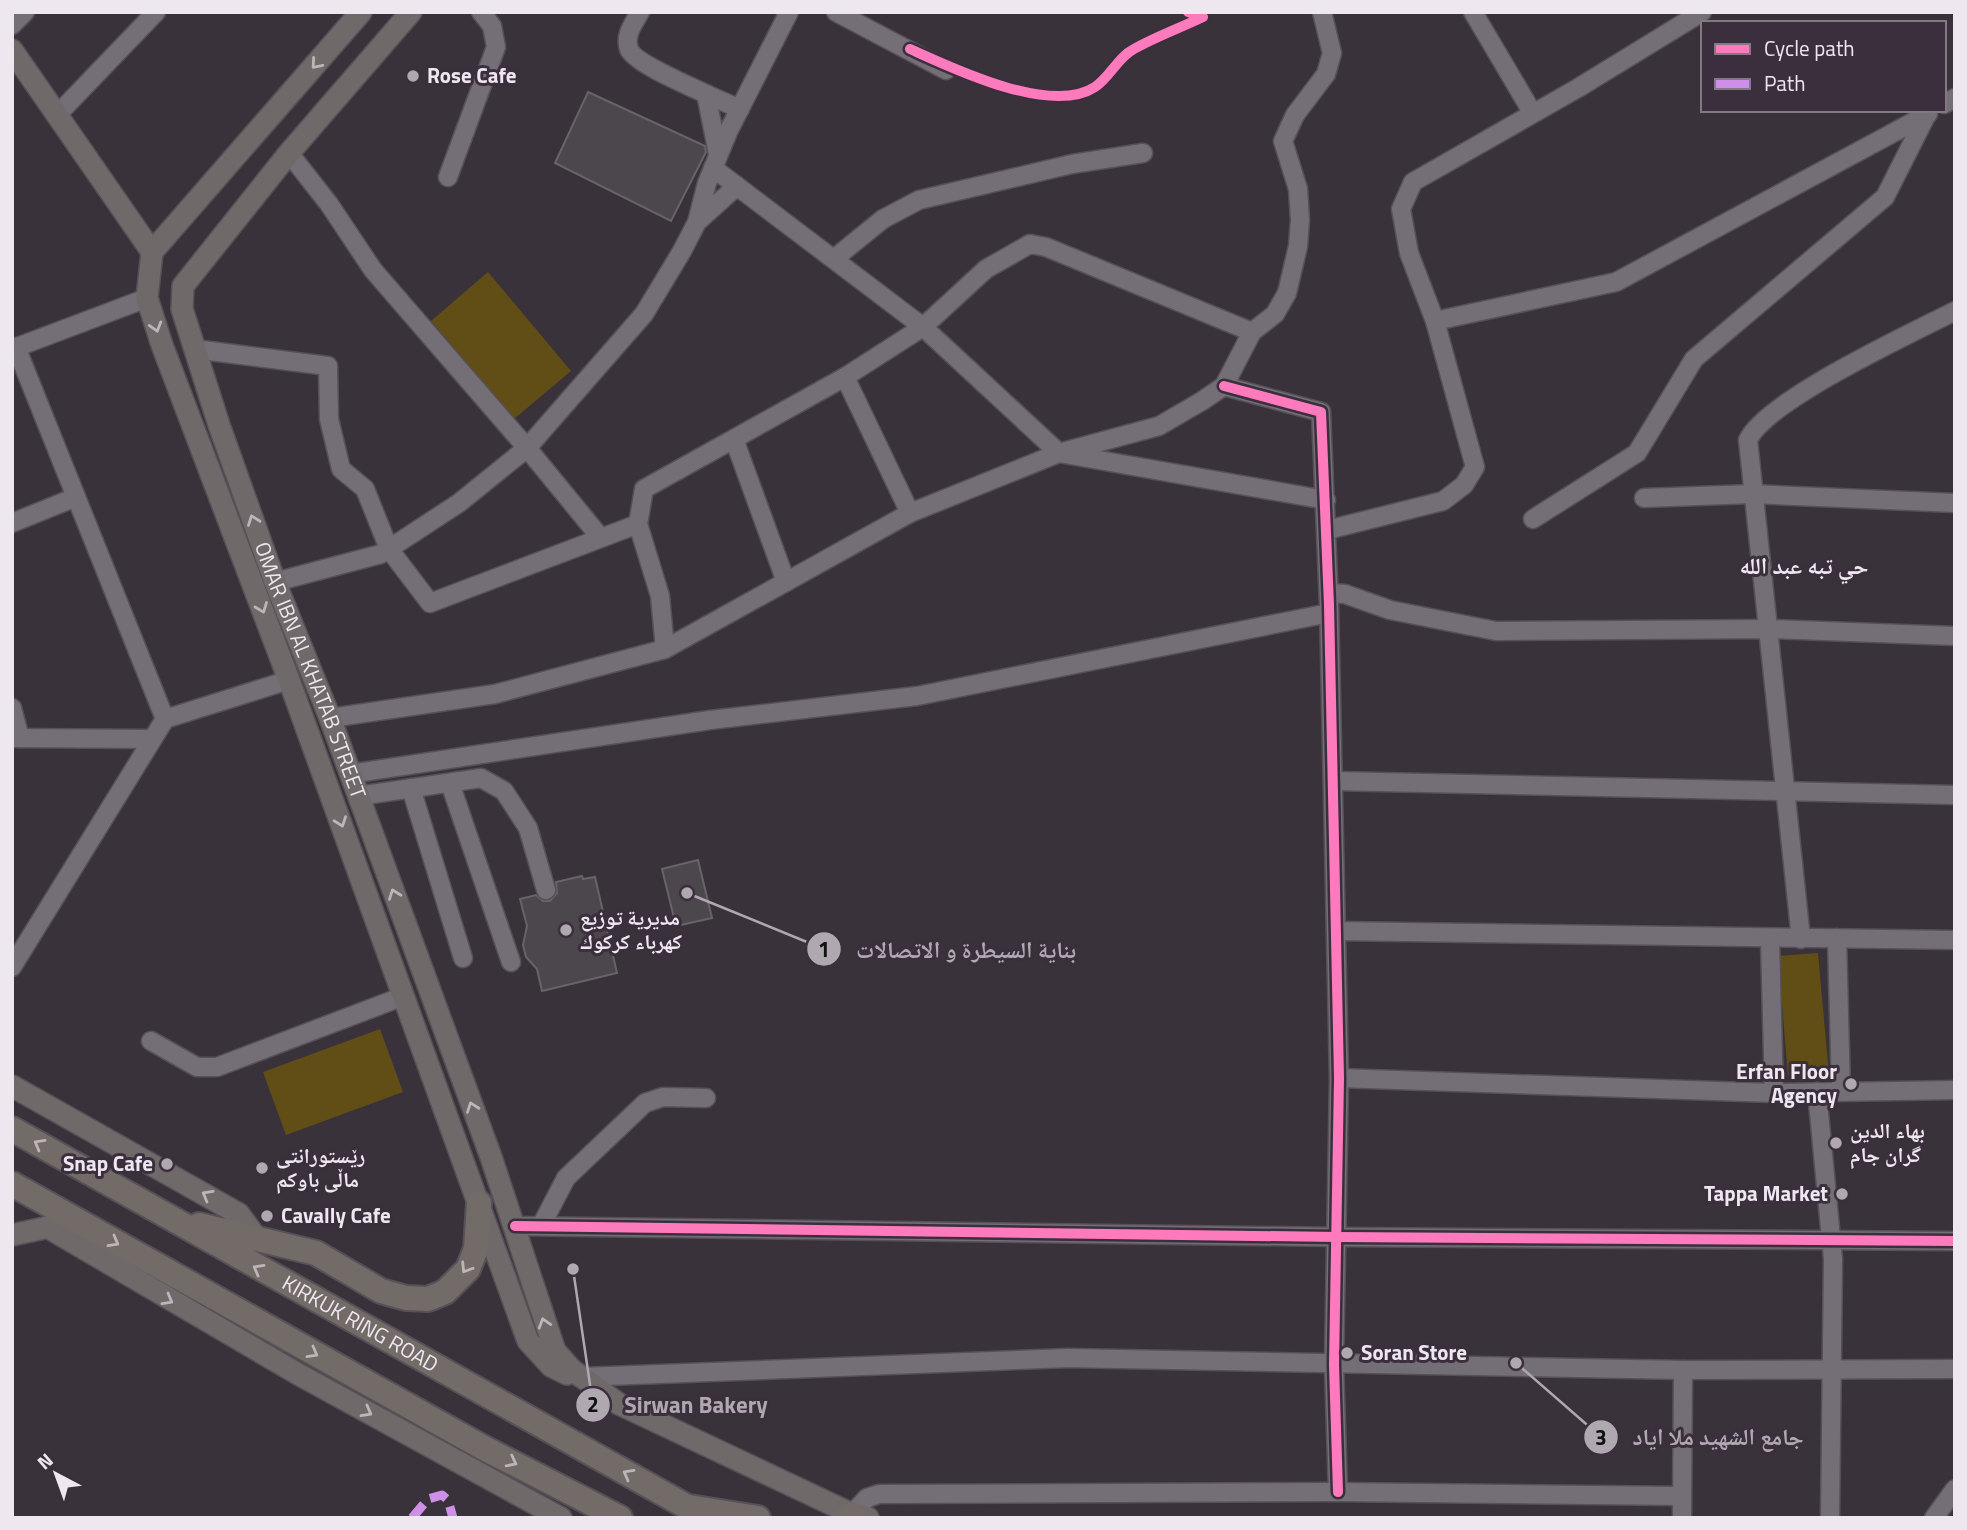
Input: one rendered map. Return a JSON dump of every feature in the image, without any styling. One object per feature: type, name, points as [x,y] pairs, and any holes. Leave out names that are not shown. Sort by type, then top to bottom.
[{"type":"highway","name":"KIRKUK RING ROAD","points":[[12,1129],[697,1513]]},
{"type":"highway","points":[[12,1184],[604,1514]]},
{"type":"highway","points":[[158,1213],[316,1253],[381,1291],[406,1298],[428,1299],[445,1292],[468,1269],[476,1249],[479,1203]]},
{"type":"highway","points":[[697,1513],[758,1518]]},
{"type":"main road","points":[[12,50],[152,252],[361,12]]},
{"type":"main road","name":"OMAR IBN AL KHATAB STREET","points":[[411,12],[289,153],[183,286],[183,309],[194,349],[275,582],[330,718],[491,1157],[549,1340],[563,1361],[582,1377]]},
{"type":"main road","name":"OMAR IBN AL KHATAB STREET","points":[[152,252],[147,298],[162,345],[289,680],[528,1341],[551,1366],[582,1377]]},
{"type":"main road","points":[[12,1086],[239,1214],[258,1240]]},
{"type":"main road","points":[[466,1167],[491,1157]]},
{"type":"main road","points":[[12,1235],[76,1222]]},
{"type":"main road","points":[[47,1227],[298,1374],[561,1518]]},
{"type":"main road","points":[[582,1377],[619,1404],[855,1517]]},
{"type":"street","points":[[12,25],[25,12]]},
{"type":"street","points":[[57,115],[156,12]]},
{"type":"street","points":[[448,177],[496,47],[492,26],[481,12]]},
{"type":"street","points":[[640,12],[629,32],[629,49],[636,60],[740,109]]},
{"type":"street","points":[[275,582],[389,549],[459,503],[527,447],[644,314],[697,222],[716,161],[789,12]]},
{"type":"street","points":[[836,12],[946,70]]},
{"type":"street","points":[[330,718],[495,694],[665,649],[910,513],[1059,453],[1159,426],[1224,386],[1252,332],[1275,314],[1287,293],[1298,246],[1298,189],[1283,141],[1294,115],[1326,74],[1332,53],[1322,12]]},
{"type":"street","points":[[1472,12],[1532,112]]},
{"type":"street","points":[[1327,530],[1443,501],[1464,485],[1475,467],[1435,321],[1409,253],[1401,209],[1413,182],[1578,88],[1702,12]]},
{"type":"street","points":[[706,94],[716,161],[737,186],[923,327],[1059,453],[1326,500]]},
{"type":"street","points":[[1435,321],[1616,282],[1930,112]]},
{"type":"street","points":[[1533,519],[1637,453],[1694,359],[1885,197],[1930,112]]},
{"type":"street","points":[[289,153],[329,204],[373,270],[527,447],[600,537]]},
{"type":"street","points":[[835,258],[883,219],[919,200],[1072,164],[1143,153]]},
{"type":"street","points":[[697,222],[737,186]]},
{"type":"street","points":[[665,649],[660,596],[638,524],[644,489],[845,377],[923,327],[986,269],[1030,244],[1046,247],[1252,332]]},
{"type":"street","points":[[147,298],[14,348],[165,719]]},
{"type":"street","points":[[1801,939],[1748,440],[1754,427],[1784,404],[1955,312]]},
{"type":"street","points":[[194,349],[328,366],[329,419],[341,469],[365,489],[389,549],[430,603],[638,524]]},
{"type":"street","points":[[845,377],[910,513]]},
{"type":"street","points":[[1224,386],[1321,412],[1329,593],[1339,1078],[1334,1364],[1338,1492]]},
{"type":"street","points":[[734,439],[786,582]]},
{"type":"street","points":[[1644,498],[1752,494],[1955,503]]},
{"type":"street","points":[[12,523],[76,497]]},
{"type":"street","points":[[1329,593],[1345,594],[1390,610],[1496,631],[1769,629],[1955,636]]},
{"type":"street","points":[[349,774],[710,720],[916,696],[1329,612]]},
{"type":"street","points":[[12,967],[165,719],[289,680]]},
{"type":"street","points":[[12,708],[16,738],[152,739]]},
{"type":"street","points":[[358,796],[481,778],[504,791],[527,828],[546,890]]},
{"type":"street","points":[[1333,781],[1955,795]]},
{"type":"street","points":[[450,783],[511,962]]},
{"type":"street","points":[[411,788],[463,958]]},
{"type":"street","points":[[1336,931],[1770,940],[1955,940]]},
{"type":"street","points":[[1837,938],[1841,1091]]},
{"type":"street","points":[[1770,940],[1774,1093]]},
{"type":"street","points":[[151,1041],[197,1067],[216,1067],[404,996]]},
{"type":"street","points":[[1339,1078],[1774,1093],[1955,1090]]},
{"type":"street","points":[[1817,1092],[1831,1239],[1833,1371],[1830,1518]]},
{"type":"street","points":[[541,1226],[566,1178],[645,1103],[663,1097],[706,1098]]},
{"type":"street","points":[[515,1226],[1337,1237],[1955,1241]]},
{"type":"street","points":[[582,1377],[1068,1358],[1683,1370],[1955,1369]]},
{"type":"street","points":[[1682,1518],[1683,1370]]},
{"type":"street","points":[[1934,1518],[1955,1489]]},
{"type":"street","points":[[855,1517],[867,1498],[880,1494],[1338,1492],[1681,1496]]},
{"type":"shaded area","points":[[488,272],[571,371],[514,419],[431,321]]},
{"type":"shaded area","points":[[1818,953],[1829,1075],[1788,1076],[1778,956]]},
{"type":"shaded area","points":[[380,1029],[403,1092],[286,1135],[263,1072]]},
{"type":"building","points":[[588,92],[705,146],[706,152],[671,221],[555,163]]},
{"type":"building","points":[[698,860],[712,918],[676,926],[662,869]]},
{"type":"building","name":"مديرية توزيع كهرباء كركوك","points":[[582,876],[583,879],[595,877],[617,973],[542,991],[537,969],[526,957],[523,945],[527,926],[520,899],[536,895],[543,901],[550,901],[557,893],[556,882]]},
{"type":"marked path","points":[[412,1518],[428,1499],[442,1495],[448,1500],[453,1518]]},
{"type":"cycle path","points":[[910,49],[1002,86],[1053,96],[1076,94],[1095,87],[1134,49],[1203,17],[1188,12]]},
{"type":"cycle path","points":[[1224,386],[1321,412],[1329,605],[1339,1078],[1334,1365],[1338,1492]]},
{"type":"cycle path","points":[[515,1226],[1337,1237],[1955,1241]]},
{"type":"place","name":"Rose Cafe","points":[[413,76]]},
{"type":"place","name":"بناية السيطرة و الاتصالات","points":[[687,893]]},
{"type":"place","name":"مديرية توزيع كهرباء كركوك","points":[[566,930]]},
{"type":"place","name":"Erfan Floor Agency","points":[[1851,1084]]},
{"type":"place","name":"بهاء الدين گران جام","points":[[1836,1143]]},
{"type":"place","name":"Snap Cafe","points":[[167,1164]]},
{"type":"place","name":"رێستورانتی ماڵی باوکم","points":[[262,1168]]},
{"type":"place","name":"Tappa Market","points":[[1842,1194]]},
{"type":"place","name":"Cavally Cafe","points":[[267,1216]]},
{"type":"place","name":"Sirwan Bakery","points":[[573,1269]]},
{"type":"place","name":"Soran Store","points":[[1347,1353]]},
{"type":"place","name":"جامع الشهيد ملا اياد","points":[[1516,1363]]},
{"type":"district","name":"حي تبه عبد الله","points":[[1804,566]]}]
